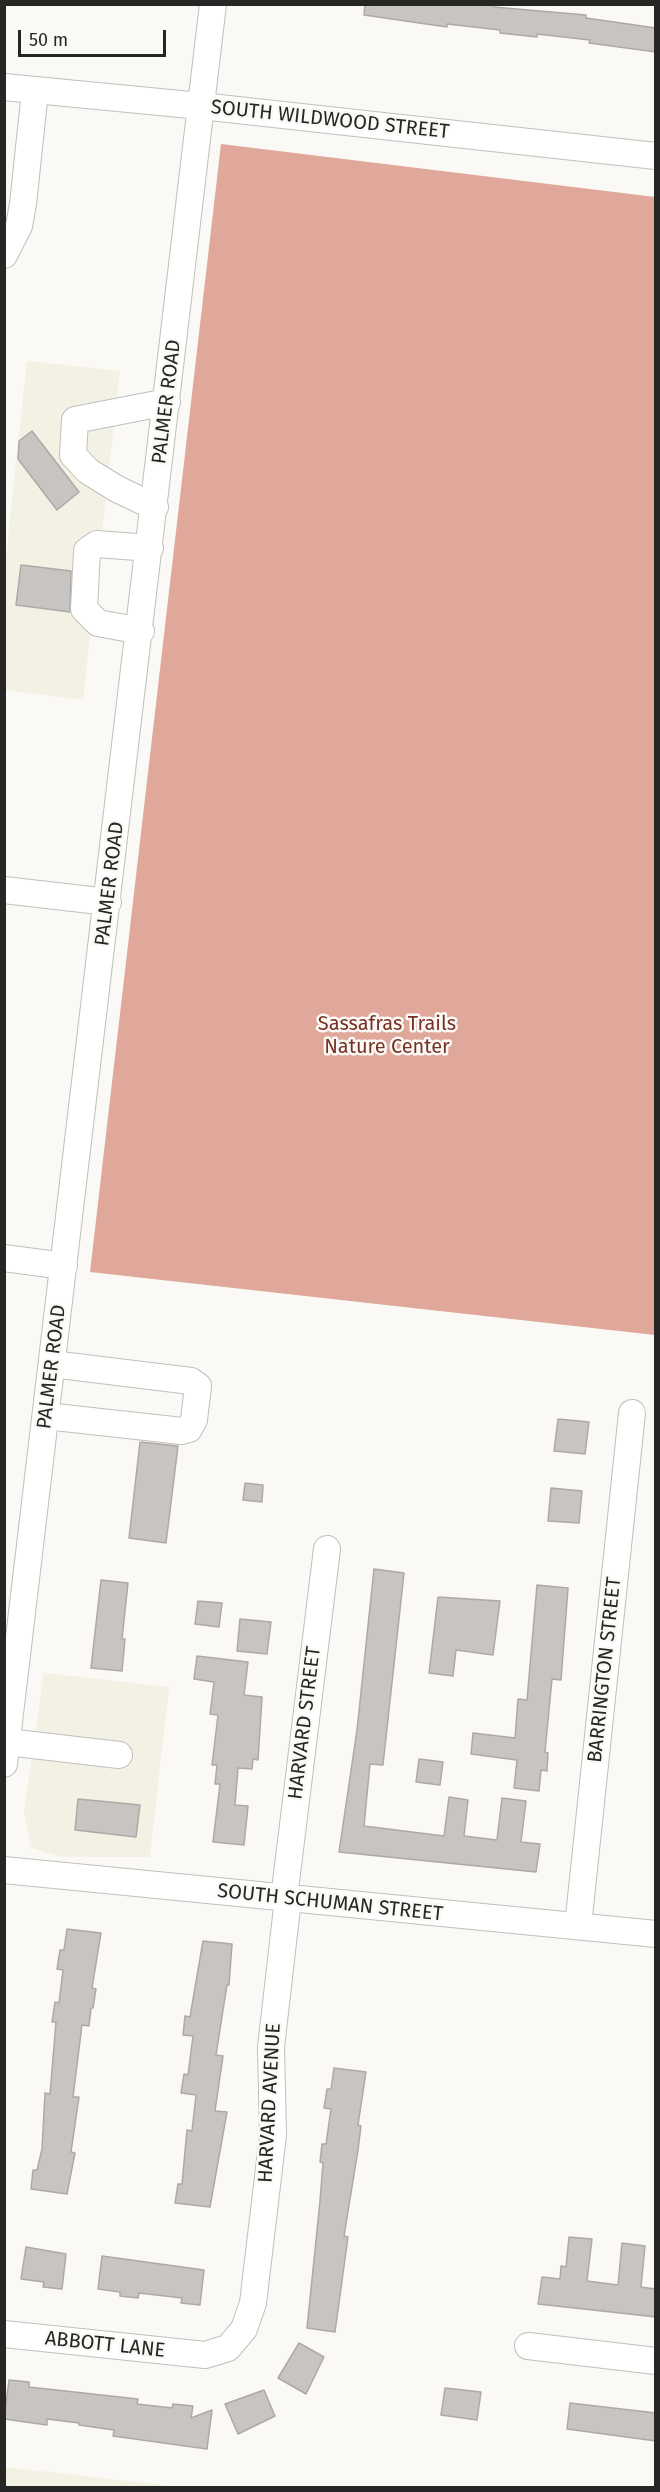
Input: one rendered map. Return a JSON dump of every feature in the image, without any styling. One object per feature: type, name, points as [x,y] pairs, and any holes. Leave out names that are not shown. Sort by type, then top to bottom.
[{"type":"street","name":"PALMER ROAD","points":[[6,1753],[141,631],[213,4]]},
{"type":"street","name":"SOUTH WILDWOOD STREET","points":[[4,87],[201,106],[656,156]]},
{"type":"street","points":[[4,255],[19,226],[35,91]]},
{"type":"street","points":[[155,507],[117,489],[88,471],[73,455],[75,420],[167,402]]},
{"type":"street","points":[[141,631],[98,623],[84,609],[87,551],[97,544],[150,548]]},
{"type":"street","points":[[4,890],[108,902]]},
{"type":"street","points":[[4,1258],[64,1266]]},
{"type":"street","points":[[46,1416],[182,1431],[189,1429],[194,1420],[198,1386],[191,1381],[52,1364]]},
{"type":"street","name":"BARRINGTON STREET","points":[[578,1926],[632,1413]]},
{"type":"street","name":"HARVARD STREET","points":[[286,1898],[327,1549]]},
{"type":"street","points":[[6,1753],[119,1755]]},
{"type":"street","name":"SOUTH SCHUMAN STREET","points":[[4,1870],[656,1934]]},
{"type":"street","name":"HARVARD AVENUE","points":[[205,2355],[228,2348],[236,2340],[244,2329],[253,2303],[273,2135],[271,2046],[286,1898]]},
{"type":"street","name":"ABBOTT LANE","points":[[4,2334],[205,2355]]},
{"type":"street","points":[[528,2346],[656,2361]]},
{"type":"shaded area","points":[[27,361],[120,371],[83,700],[5,690],[5,564]]},
{"type":"shaded area","points":[[44,1673],[169,1687],[150,1857],[64,1857],[31,1848],[24,1811]]},
{"type":"shaded area","points":[[5,2467],[164,2485],[164,2488],[5,2488]]},
{"type":"green space","name":"Sassafras Trails Nature Center","points":[[221,144],[655,197],[655,1335],[90,1272]]},
{"type":"building","points":[[365,4],[495,4],[494,7],[586,15],[586,18],[656,28],[656,52],[589,43],[590,40],[537,34],[537,37],[500,33],[500,30],[447,24],[447,27],[364,15]]},
{"type":"building","points":[[32,431],[79,492],[57,510],[18,459],[19,441]]},
{"type":"building","points":[[21,565],[71,571],[70,612],[16,605]]},
{"type":"building","points":[[558,1419],[589,1422],[585,1454],[554,1451]]},
{"type":"building","points":[[140,1442],[178,1446],[166,1543],[129,1538]]},
{"type":"building","points":[[245,1483],[263,1485],[262,1502],[243,1500]]},
{"type":"building","points":[[551,1488],[582,1491],[579,1523],[548,1521]]},
{"type":"building","points":[[374,1569],[404,1573],[383,1765],[370,1764],[364,1826],[444,1836],[449,1797],[468,1800],[464,1836],[497,1840],[502,1798],[526,1801],[521,1842],[540,1844],[536,1872],[339,1852],[357,1730]]},
{"type":"building","points":[[101,1580],[128,1583],[122,1639],[125,1639],[122,1671],[91,1668]]},
{"type":"building","points":[[537,1585],[568,1588],[561,1680],[552,1679],[545,1752],[548,1753],[547,1771],[541,1770],[539,1791],[514,1788],[517,1760],[471,1754],[473,1733],[515,1738],[518,1699],[527,1700]]},
{"type":"building","points":[[438,1597],[500,1601],[493,1655],[456,1650],[453,1676],[429,1673]]},
{"type":"building","points":[[198,1601],[222,1603],[219,1627],[195,1624]]},
{"type":"building","points":[[240,1619],[271,1622],[267,1654],[237,1651]]},
{"type":"building","points":[[197,1656],[248,1662],[244,1695],[262,1697],[258,1760],[253,1759],[252,1769],[238,1768],[235,1805],[248,1806],[244,1845],[213,1842],[220,1784],[215,1784],[217,1765],[212,1765],[218,1715],[210,1714],[214,1682],[194,1679]]},
{"type":"building","points":[[419,1759],[443,1762],[440,1785],[416,1782]]},
{"type":"building","points":[[78,1799],[140,1805],[136,1837],[75,1830]]},
{"type":"building","points":[[67,1929],[101,1933],[92,1988],[96,1989],[93,2008],[91,2008],[89,2026],[82,2025],[73,2097],[79,2097],[71,2152],[75,2153],[67,2194],[31,2189],[33,2170],[37,2170],[42,2149],[45,2093],[50,2094],[56,2022],[52,2022],[55,2002],[59,2003],[63,1970],[57,1969],[60,1950],[64,1950]]},
{"type":"building","points":[[203,1941],[232,1944],[229,1985],[227,1985],[216,2055],[223,2056],[215,2111],[227,2112],[210,2207],[175,2203],[178,2184],[182,2184],[187,2130],[192,2131],[196,2095],[181,2093],[184,2074],[188,2075],[193,2036],[183,2035],[185,2016],[190,2017]]},
{"type":"building","points":[[334,2068],[366,2072],[358,2125],[361,2126],[358,2150],[344,2236],[348,2237],[335,2332],[307,2328],[323,2163],[320,2162],[322,2144],[326,2144],[331,2109],[324,2108],[327,2089],[331,2089]]},
{"type":"building","points":[[569,2237],[592,2239],[587,2281],[618,2285],[622,2243],[645,2246],[641,2287],[656,2289],[656,2317],[538,2304],[542,2277],[560,2279],[561,2266],[566,2267]]},
{"type":"building","points":[[26,2247],[66,2254],[62,2289],[43,2287],[44,2282],[21,2279]]},
{"type":"building","points":[[102,2256],[204,2270],[200,2305],[181,2303],[182,2298],[139,2293],[138,2298],[120,2296],[120,2292],[98,2289]]},
{"type":"building","points":[[299,2343],[324,2357],[306,2394],[278,2378]]},
{"type":"building","points":[[9,2380],[29,2382],[29,2387],[138,2399],[137,2404],[172,2408],[173,2404],[193,2406],[191,2418],[212,2410],[207,2449],[113,2436],[114,2430],[79,2425],[79,2423],[47,2419],[47,2425],[4,2419]]},
{"type":"building","points":[[445,2388],[481,2392],[477,2420],[441,2415]]},
{"type":"building","points":[[264,2390],[275,2416],[238,2434],[225,2404]]},
{"type":"building","points":[[570,2403],[656,2413],[656,2441],[567,2429]]}]
